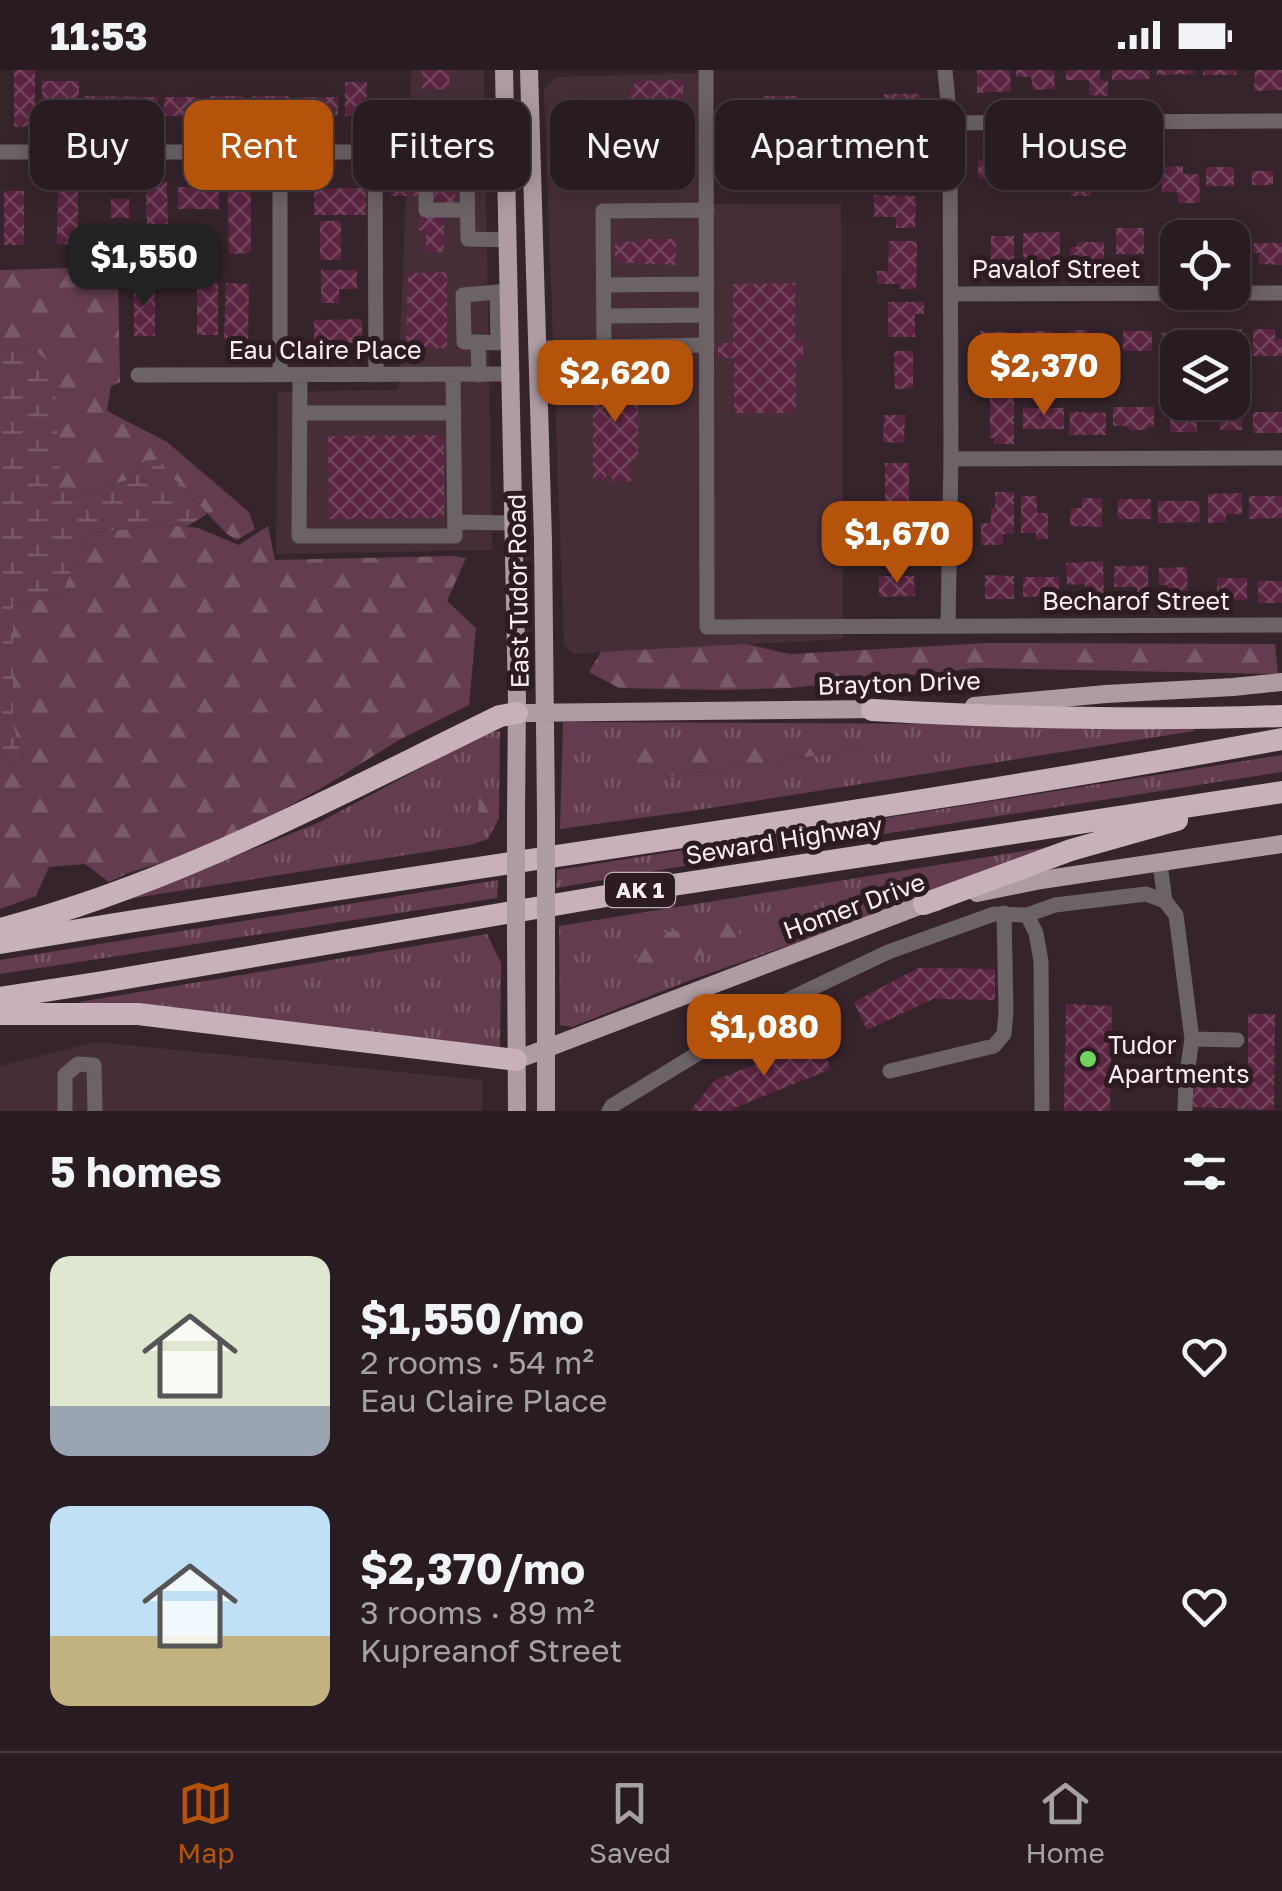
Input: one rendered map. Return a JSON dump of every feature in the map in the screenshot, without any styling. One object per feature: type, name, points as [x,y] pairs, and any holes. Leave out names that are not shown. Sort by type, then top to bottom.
[{"type":"highway","points":[[872,710],[1124,720],[1282,716]]},
{"type":"highway","points":[[0,929],[204,859],[500,716],[517,712]]},
{"type":"highway","name":"Seward Highway","points":[[0,942],[930,798],[1282,739]]},
{"type":"highway","points":[[924,904],[1071,850],[1276,793]]},
{"type":"highway","name":"Seward Highway","points":[[0,998],[652,888],[1276,793]]},
{"type":"highway","points":[[0,1014],[138,1014],[516,1060]]},
{"type":"main road","name":"East Tudor Road","points":[[504,70],[508,240],[503,292],[512,374],[517,712],[517,1111]]},
{"type":"main road","name":"East Tudor Road","points":[[530,70],[546,712],[546,1111]]},
{"type":"main road","name":"Brayton Drive","points":[[517,712],[985,706],[1282,682]]},
{"type":"main road","name":"Homer Drive","points":[[516,1060],[924,904],[1041,880],[1282,844]]},
{"type":"street","name":"Becharof Street","points":[[706,70],[707,628],[1282,625]]},
{"type":"street","points":[[946,70],[948,100]]},
{"type":"street","points":[[965,123],[1282,121]]},
{"type":"street","points":[[0,152],[184,152]]},
{"type":"street","points":[[333,152],[375,152],[376,375]]},
{"type":"street","points":[[280,190],[280,376]]},
{"type":"street","points":[[948,626],[952,458],[950,190]]},
{"type":"street","points":[[467,210],[468,239],[508,240]]},
{"type":"street","points":[[604,346],[603,211],[707,210]]},
{"type":"street","points":[[604,285],[707,284]]},
{"type":"street","points":[[503,292],[498,343],[478,342],[464,342],[463,294],[503,292]]},
{"type":"street","name":"Pavalof Street","points":[[950,294],[1282,293]]},
{"type":"street","points":[[604,316],[707,315]]},
{"type":"street","points":[[478,342],[480,374]]},
{"type":"street","points":[[536,348],[707,345]]},
{"type":"street","name":"Eau Claire Place","points":[[138,375],[512,374]]},
{"type":"street","points":[[300,375],[299,536],[455,536],[454,375]]},
{"type":"street","points":[[300,412],[454,413]]},
{"type":"street","points":[[952,458],[1282,458]]},
{"type":"street","points":[[455,522],[514,522]]},
{"type":"street","points":[[1160,864],[1165,901],[1176,915],[1192,1039],[1185,1111]]},
{"type":"street","points":[[609,1111],[778,1005],[888,952],[994,914],[1027,915],[1056,905],[1146,894],[1165,901]]},
{"type":"street","points":[[890,1070],[994,1046],[1004,1034],[1004,913]]},
{"type":"street","points":[[1027,915],[1036,933],[1041,961],[1042,1111]]},
{"type":"street","points":[[1192,1039],[1238,1040]]},
{"type":"street","points":[[65,1111],[65,1076],[78,1064],[94,1065],[96,1111]]},
{"type":"shaded area","points":[[411,70],[484,70],[484,100],[410,100]]},
{"type":"shaded area","points":[[712,73],[712,204],[841,204],[843,639],[573,654],[564,645],[544,90],[556,77]]},
{"type":"shaded area","points":[[406,190],[486,190],[492,550],[276,554],[278,392],[398,390]]},
{"type":"shaded area","points":[[96,1042],[482,1080],[482,1111],[0,1111],[0,1066]]},
{"type":"green space","points":[[71,268],[118,277],[120,382],[111,386],[107,411],[167,442],[249,512],[255,529],[237,540],[227,534],[160,460],[145,461],[134,478],[74,498],[45,480],[33,348],[0,345],[0,270]]},
{"type":"green space","points":[[0,345],[33,348],[53,366],[60,468],[46,480],[74,498],[134,478],[145,461],[160,460],[207,514],[186,527],[168,525],[88,533],[59,599],[13,601],[13,725],[22,757],[14,764],[0,754]]},
{"type":"green space","points":[[168,525],[198,528],[239,545],[268,526],[275,560],[466,558],[447,601],[476,628],[469,705],[399,740],[212,848],[109,882],[85,864],[49,867],[36,896],[0,909],[0,754],[14,764],[22,757],[13,725],[13,601],[59,599],[88,533]]},
{"type":"green space","points":[[987,643],[1275,644],[1278,674],[977,668],[790,688],[721,690],[619,688],[589,672],[601,652],[746,644],[790,654]]},
{"type":"green space","points":[[563,722],[1194,725],[1194,731],[560,829]],"holes":[[[877,738],[877,747],[649,779]]]},
{"type":"green space","points":[[500,731],[499,818],[488,839],[115,901],[320,822],[486,733]]},
{"type":"green space","points":[[650,738],[877,738],[877,747],[649,779],[630,762]]},
{"type":"green space","points":[[1282,755],[1282,772],[556,888],[557,870]]},
{"type":"green space","points":[[492,787],[492,806],[485,826],[478,830],[479,790]]},
{"type":"green space","points":[[1061,845],[1049,853],[688,981],[572,1027],[560,1025],[559,926]]},
{"type":"green space","points":[[498,880],[497,898],[0,974],[0,960]]},
{"type":"green space","points":[[736,919],[741,942],[657,969],[626,971],[653,935]]},
{"type":"green space","points":[[487,934],[501,963],[500,1047],[79,1002]]},
{"type":"building","points":[[14,70],[35,70],[30,126],[14,127]]},
{"type":"building","points":[[422,70],[449,70],[449,89],[422,89]]},
{"type":"building","points":[[977,70],[1010,70],[1011,91],[977,93]]},
{"type":"building","points":[[1016,70],[1054,70],[1055,89],[1033,90],[1031,77],[1016,77]]},
{"type":"building","points":[[1066,70],[1100,70],[1100,81],[1108,81],[1108,96],[1089,95],[1089,80],[1066,80]]},
{"type":"building","points":[[1112,70],[1150,70],[1149,79],[1112,80]]},
{"type":"building","points":[[1157,70],[1194,70],[1194,74],[1157,75]]},
{"type":"building","points":[[1203,70],[1237,70],[1236,75],[1203,75]]},
{"type":"building","points":[[1255,70],[1282,70],[1282,90],[1254,91]]},
{"type":"building","points":[[683,80],[683,100],[629,100],[629,92],[637,81]]},
{"type":"building","points":[[42,81],[79,81],[79,100],[42,100]]},
{"type":"building","points":[[345,82],[367,82],[366,100],[353,100],[353,116],[345,116]]},
{"type":"building","points":[[884,94],[921,94],[921,100],[884,100]]},
{"type":"building","points":[[84,96],[158,97],[158,100],[84,100]]},
{"type":"building","points":[[209,96],[244,96],[244,100],[209,100]]},
{"type":"building","points":[[253,96],[289,96],[289,100],[253,100]]},
{"type":"building","points":[[763,96],[799,96],[799,100],[763,100]]},
{"type":"building","points":[[199,97],[184,100],[184,116],[164,116],[164,100]]},
{"type":"building","points":[[338,97],[338,115],[333,115],[333,100],[302,100]]},
{"type":"building","points":[[978,160],[985,160],[985,179],[978,179]]},
{"type":"building","points":[[1183,166],[1183,174],[1199,174],[1200,203],[1178,203],[1178,192],[1162,192],[1163,167]]},
{"type":"building","points":[[1206,167],[1234,167],[1234,186],[1206,186]]},
{"type":"building","points":[[1252,171],[1273,171],[1273,185],[1252,185]]},
{"type":"building","points":[[167,182],[168,234],[147,234],[146,190],[164,190]]},
{"type":"building","points":[[178,187],[219,190],[219,209],[178,209]]},
{"type":"building","points":[[58,190],[78,190],[78,245],[57,244]]},
{"type":"building","points":[[228,190],[251,190],[251,253],[229,254]]},
{"type":"building","points":[[314,190],[366,190],[366,215],[314,215]]},
{"type":"building","points":[[391,190],[420,190],[420,196],[391,196]]},
{"type":"building","points":[[434,190],[455,190],[455,203],[434,203]]},
{"type":"building","points":[[1071,190],[1091,190],[1091,196],[1071,196]]},
{"type":"building","points":[[4,191],[24,191],[24,245],[4,245]]},
{"type":"building","points":[[874,195],[916,196],[915,228],[896,228],[896,217],[874,217]]},
{"type":"building","points":[[111,199],[129,199],[129,218],[111,218]]},
{"type":"building","points":[[419,216],[444,216],[444,252],[426,252],[426,231],[419,231]]},
{"type":"building","points":[[320,221],[341,221],[341,260],[320,260]]},
{"type":"building","points":[[1116,228],[1144,228],[1144,254],[1116,254]]},
{"type":"building","points":[[1060,232],[1060,264],[1023,265],[1023,233]]},
{"type":"building","points":[[991,236],[1014,236],[1014,272],[991,272]]},
{"type":"building","points":[[676,239],[676,265],[615,262],[615,241]]},
{"type":"building","points":[[889,241],[917,241],[916,289],[877,284],[877,271],[888,271]]},
{"type":"building","points":[[1077,242],[1104,242],[1104,264],[1070,264],[1070,247],[1077,247]]},
{"type":"building","points":[[1254,243],[1282,243],[1282,265],[1259,264],[1259,253],[1253,253]]},
{"type":"building","points":[[321,270],[357,270],[357,289],[339,289],[339,303],[321,303]]},
{"type":"building","points":[[447,272],[447,348],[406,347],[408,273]]},
{"type":"building","points":[[197,274],[213,274],[213,279],[218,279],[218,335],[197,335]]},
{"type":"building","points":[[134,282],[155,282],[155,336],[134,336]]},
{"type":"building","points":[[226,283],[249,284],[248,339],[224,339]]},
{"type":"building","points":[[795,283],[795,340],[803,340],[803,360],[796,360],[796,413],[734,413],[734,358],[718,358],[718,343],[733,343],[733,284]]},
{"type":"building","points":[[888,302],[924,302],[924,314],[915,314],[915,337],[888,337]]},
{"type":"building","points":[[362,319],[362,343],[314,343],[314,320]]},
{"type":"building","points":[[1253,329],[1275,329],[1275,339],[1282,339],[1282,356],[1253,356]]},
{"type":"building","points":[[1069,330],[1089,330],[1089,338],[1105,338],[1105,356],[1069,356]]},
{"type":"building","points":[[980,331],[1010,332],[1008,351],[979,351]]},
{"type":"building","points":[[1023,331],[1052,331],[1052,352],[1023,352]]},
{"type":"building","points":[[1123,331],[1152,331],[1152,351],[1123,351]]},
{"type":"building","points":[[894,351],[913,351],[913,388],[895,389]]},
{"type":"building","points":[[638,372],[638,460],[631,460],[631,481],[612,482],[612,475],[606,475],[606,480],[593,480],[593,373]]},
{"type":"building","points":[[990,395],[1014,395],[1014,444],[994,444],[994,438],[990,438]]},
{"type":"building","points":[[1113,407],[1154,407],[1154,427],[1129,430],[1128,426],[1113,426]]},
{"type":"building","points":[[1023,408],[1064,408],[1064,429],[1023,429]]},
{"type":"building","points":[[1070,412],[1106,413],[1106,435],[1069,435]]},
{"type":"building","points":[[1253,412],[1282,412],[1282,433],[1253,433]]},
{"type":"building","points":[[884,415],[905,415],[904,443],[883,442]]},
{"type":"building","points":[[1170,420],[1197,420],[1197,432],[1170,432]]},
{"type":"building","points":[[1220,420],[1242,420],[1242,430],[1220,430]]},
{"type":"building","points":[[444,435],[444,518],[329,519],[328,436]]},
{"type":"building","points":[[885,463],[909,463],[909,502],[885,502]]},
{"type":"building","points":[[995,492],[1014,492],[1014,534],[1003,534],[1003,545],[981,545],[981,523],[991,523]]},
{"type":"building","points":[[1242,493],[1242,514],[1226,514],[1226,522],[1208,523],[1208,494]]},
{"type":"building","points":[[1021,496],[1037,496],[1037,513],[1048,513],[1048,539],[1036,539],[1036,533],[1021,533]]},
{"type":"building","points":[[1249,496],[1282,496],[1282,518],[1249,519]]},
{"type":"building","points":[[1082,498],[1102,498],[1102,527],[1070,526],[1071,508],[1082,508]]},
{"type":"building","points":[[1118,499],[1151,499],[1151,519],[1118,519]]},
{"type":"building","points":[[1158,501],[1199,501],[1200,522],[1158,523]]},
{"type":"building","points":[[889,516],[905,517],[905,531],[917,531],[916,553],[888,552]]},
{"type":"building","points":[[1103,561],[1104,597],[1086,598],[1085,584],[1067,585],[1066,563]]},
{"type":"building","points":[[1114,566],[1148,566],[1148,598],[1137,598],[1137,587],[1114,587]]},
{"type":"building","points":[[1187,567],[1188,598],[1169,598],[1168,585],[1159,585],[1159,568]]},
{"type":"building","points":[[985,575],[1014,576],[1014,599],[985,599]]},
{"type":"building","points":[[879,576],[914,576],[915,596],[879,597]]},
{"type":"building","points":[[1023,577],[1059,577],[1059,596],[1023,597]]},
{"type":"building","points":[[1217,578],[1247,578],[1247,600],[1217,600]]},
{"type":"building","points":[[1258,581],[1282,581],[1282,603],[1258,603]]},
{"type":"building","points":[[918,968],[995,969],[995,1000],[933,999],[867,1030],[854,1002]]},
{"type":"building","name":"Tudor Apartments","points":[[1066,1004],[1112,1006],[1110,1111],[1064,1111]]},
{"type":"building","points":[[1248,1014],[1275,1014],[1274,1110],[1193,1107],[1193,1083],[1248,1085]]},
{"type":"building","points":[[819,1040],[831,1069],[731,1111],[690,1111],[715,1080]]},
{"type":"place","name":"Tudor Apartments","points":[[1088,1059]]}]
